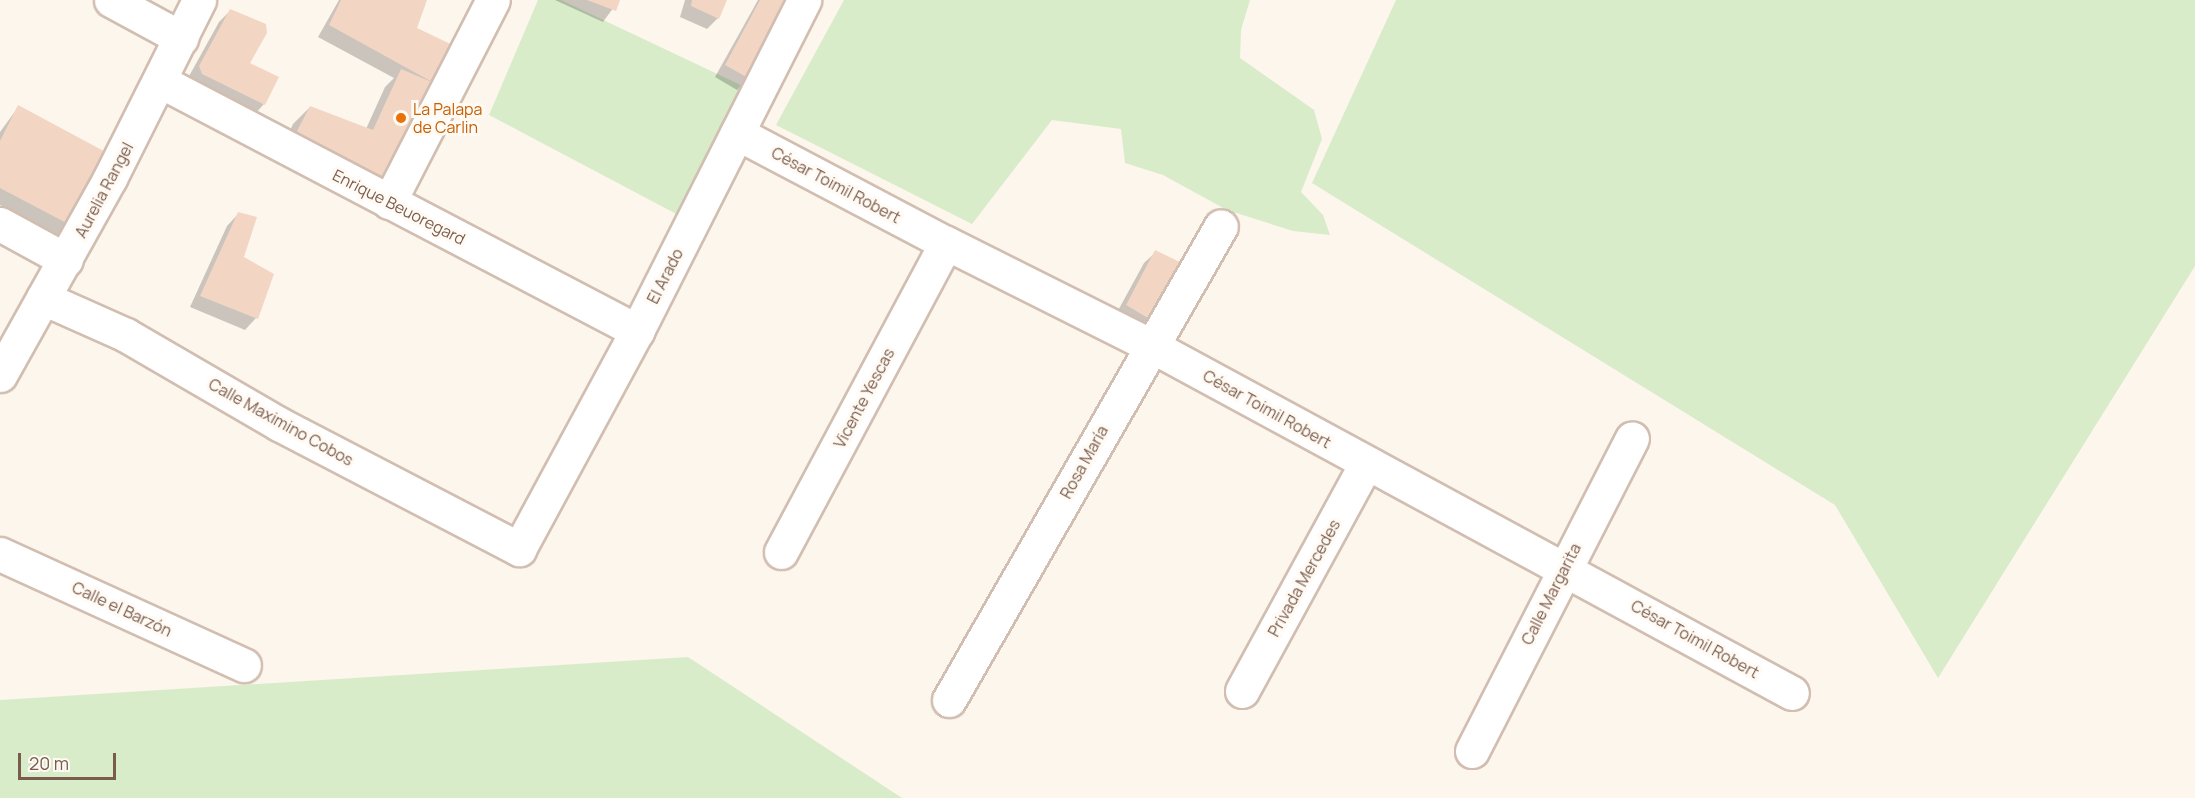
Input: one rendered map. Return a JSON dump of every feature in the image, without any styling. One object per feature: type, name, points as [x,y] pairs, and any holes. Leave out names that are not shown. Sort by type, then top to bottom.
[{"type":"street","points":[[111,0],[181,38]]},
{"type":"street","name":"Aurelia Rangel","points":[[0,375],[66,260],[160,81],[199,0]]},
{"type":"street","points":[[389,202],[494,0]]},
{"type":"street","name":"El Arado","points":[[519,549],[637,332],[804,0]]},
{"type":"street","name":"Enrique Beuoregard","points":[[160,81],[637,332]]},
{"type":"street","name":"César Toimil Robert","points":[[737,133],[946,243],[1150,345],[1366,464],[1564,567],[1792,693]]},
{"type":"street","points":[[0,224],[66,260]]},
{"type":"street","name":"Rosa María","points":[[949,700],[1150,345],[1221,226]]},
{"type":"street","name":"Vicente Yescas","points":[[781,552],[946,243]]},
{"type":"street","name":"Calle Maximino Cobos","points":[[43,298],[126,335],[279,424],[519,549]]},
{"type":"street","name":"Calle Margarita","points":[[1472,751],[1564,567],[1632,439]]},
{"type":"street","name":"Privada Mercedes","points":[[1242,691],[1366,464]]},
{"type":"street","name":"Calle el Barzón","points":[[0,554],[244,665]]},
{"type":"green space","points":[[538,0],[561,0],[745,87],[682,217],[489,115]]},
{"type":"green space","points":[[844,0],[1250,0],[1241,30],[1240,58],[1314,110],[1322,139],[1301,192],[1323,215],[1330,235],[1293,231],[1227,210],[1163,175],[1125,163],[1121,129],[1052,120],[972,224],[776,125]]},
{"type":"green space","points":[[1396,0],[2195,0],[2195,266],[1938,678],[1835,505],[1312,183]]},
{"type":"green space","points":[[688,657],[902,798],[0,798],[0,700]]},
{"type":"building","points":[[341,0],[427,0],[417,28],[463,50],[391,186],[320,150],[297,131],[310,106],[373,130],[401,69],[434,83],[329,25]]},
{"type":"building","points":[[587,0],[620,0],[616,11]]},
{"type":"building","points":[[692,0],[727,0],[719,19],[691,6]]},
{"type":"building","points":[[760,0],[791,0],[750,79],[725,65]]},
{"type":"building","points":[[230,9],[266,24],[267,33],[250,63],[279,77],[265,105],[202,74],[199,66]]},
{"type":"building","points":[[18,105],[113,156],[74,227],[0,188],[0,141]]},
{"type":"building","points":[[238,212],[257,217],[244,257],[274,274],[258,319],[200,296]]},
{"type":"building","points":[[1155,250],[1186,265],[1153,321],[1126,305]]},
{"type":"place","name":"La Palapa de Carlin","points":[[401,118]]}]
